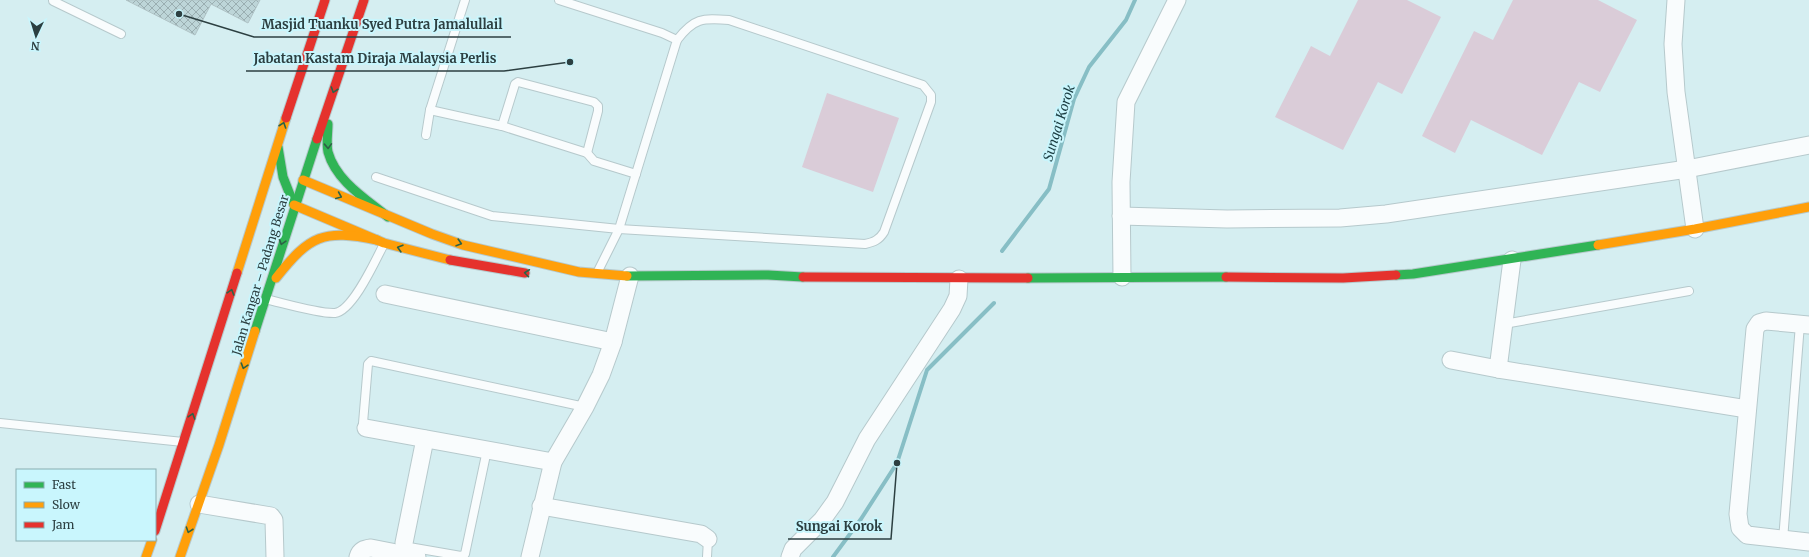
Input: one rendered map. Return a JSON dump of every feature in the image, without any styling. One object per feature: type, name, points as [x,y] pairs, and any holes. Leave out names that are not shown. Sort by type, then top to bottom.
[{"type":"main road","name":"Jalan Kangar – Padang Besar","points":[[156,528],[212,355],[278,142],[325,0]]},
{"type":"main road","name":"Jalan Kangar – Padang Besar","points":[[180,557],[209,474],[294,205],[364,0]]},
{"type":"main road","points":[[328,107],[328,151],[334,166],[351,188],[388,217]]},
{"type":"main road","points":[[278,142],[279,189],[294,205],[380,242]]},
{"type":"main road","points":[[256,211],[268,196],[279,189],[303,180],[388,217],[463,245],[579,272],[630,276],[768,275],[796,277],[959,279],[1122,277],[1343,278],[1413,274],[1512,260],[1695,229],[1809,207]]},
{"type":"main road","points":[[268,289],[295,253],[311,240],[332,234],[351,234],[447,260],[533,274]]},
{"type":"main road","points":[[555,277],[579,272]]},
{"type":"main road","points":[[212,355],[225,337],[229,336]]},
{"type":"main road","points":[[209,474],[210,443]]},
{"type":"main road","points":[[146,557],[152,541]]},
{"type":"street","points":[[1122,277],[1121,175],[1126,102],[1177,0]]},
{"type":"street","points":[[1676,0],[1673,44],[1676,92],[1695,229]]},
{"type":"street","points":[[1121,216],[1340,218],[1432,208],[1687,169],[1809,145]]},
{"type":"street","points":[[1498,369],[1512,260]]},
{"type":"street","points":[[530,557],[541,506],[553,462],[585,407],[601,375],[613,342],[630,276]]},
{"type":"street","points":[[790,557],[793,549],[822,520],[835,502],[867,439],[952,309],[958,296],[959,279]]},
{"type":"street","points":[[386,294],[613,342]]},
{"type":"street","points":[[1805,325],[1766,321],[1759,324],[1755,329],[1746,408],[1738,522],[1743,532],[1747,535],[1809,542]]},
{"type":"street","points":[[1451,360],[1498,369],[1746,408]]},
{"type":"street","points":[[366,428],[553,462]]},
{"type":"street","points":[[404,543],[425,439]]},
{"type":"street","points":[[198,504],[271,516],[274,520],[275,557]]},
{"type":"street","points":[[541,506],[701,534],[708,539]]},
{"type":"street","points":[[358,557],[360,552],[371,548],[417,557]]},
{"type":"lane","points":[[53,0],[121,34]]},
{"type":"lane","points":[[426,135],[430,110],[465,0]]},
{"type":"lane","points":[[559,0],[662,33],[677,40]]},
{"type":"lane","points":[[376,177],[492,216],[619,229],[857,243],[874,242],[880,238],[884,232],[931,102],[931,96],[923,86],[728,20],[706,18],[687,27],[677,40],[619,229],[597,274]]},
{"type":"lane","points":[[502,126],[515,84],[518,82],[594,102],[598,106],[598,111],[587,153]]},
{"type":"lane","points":[[430,110],[502,126],[587,153],[594,161],[636,174]]},
{"type":"lane","points":[[265,298],[325,312],[337,313],[346,308],[367,278],[380,242]]},
{"type":"lane","points":[[1504,324],[1689,291]]},
{"type":"lane","points":[[1783,540],[1805,325]]},
{"type":"lane","points":[[366,428],[363,423],[368,364],[371,361],[585,407]]},
{"type":"lane","points":[[0,423],[183,442]]},
{"type":"lane","points":[[404,543],[409,546],[461,556],[465,554],[487,450]]},
{"type":"lane","points":[[707,557],[708,539]]},
{"type":"shaded area","points":[[1358,0],[1407,0],[1441,17],[1402,94],[1378,82],[1343,150],[1275,117],[1311,46],[1330,56]]},
{"type":"shaded area","points":[[1513,0],[1598,0],[1637,20],[1600,92],[1579,82],[1542,155],[1471,120],[1455,153],[1422,136],[1474,31],[1493,40]]},
{"type":"shaded area","points":[[827,93],[899,118],[873,192],[802,167]]},
{"type":"building","points":[[126,0],[260,0],[248,23],[211,4],[195,35]]},
{"type":"waterway","name":"Sungai Korok","points":[[1002,251],[1049,189],[1074,99],[1089,67],[1126,20],[1135,0]]},
{"type":"waterway","name":"Sungai Korok","points":[[833,557],[861,519],[897,463],[927,370],[994,303]]},
{"type":"traffic: fast","points":[[328,124],[328,152],[338,172],[353,189],[388,217]]},
{"type":"traffic: fast","points":[[255,331],[317,139]]},
{"type":"traffic: fast","points":[[278,147],[283,177],[294,205]]},
{"type":"traffic: fast","points":[[1396,275],[1413,274],[1598,245]]},
{"type":"traffic: fast","points":[[627,276],[768,275],[803,277]]},
{"type":"traffic: fast","points":[[1028,278],[1226,277]]},
{"type":"traffic: slow","points":[[237,273],[286,118]]},
{"type":"traffic: slow","points":[[303,180],[432,234],[463,245],[579,272],[627,276]]},
{"type":"traffic: slow","points":[[294,205],[384,243],[450,260]]},
{"type":"traffic: slow","points":[[1598,245],[1695,229],[1809,207]]},
{"type":"traffic: slow","points":[[276,278],[299,252],[309,244],[319,239],[343,235],[377,240]]},
{"type":"traffic: slow","points":[[180,557],[219,445],[255,331]]},
{"type":"traffic: slow","points":[[146,557],[152,541]]},
{"type":"traffic: jam","points":[[286,118],[325,0]]},
{"type":"traffic: jam","points":[[317,139],[364,0]]},
{"type":"traffic: jam","points":[[450,260],[525,273]]},
{"type":"traffic: jam","points":[[156,528],[237,273]]},
{"type":"traffic: jam","points":[[1226,277],[1343,278],[1396,275]]},
{"type":"traffic: jam","points":[[803,277],[1028,278]]},
{"type":"place","name":"Masjid Tuanku Syed Putra Jamalullail","points":[[179,14]]},
{"type":"place","name":"Jabatan Kastam Diraja Malaysia Perlis","points":[[570,62]]},
{"type":"place","name":"Sungai Korok","points":[[897,463]]}]
